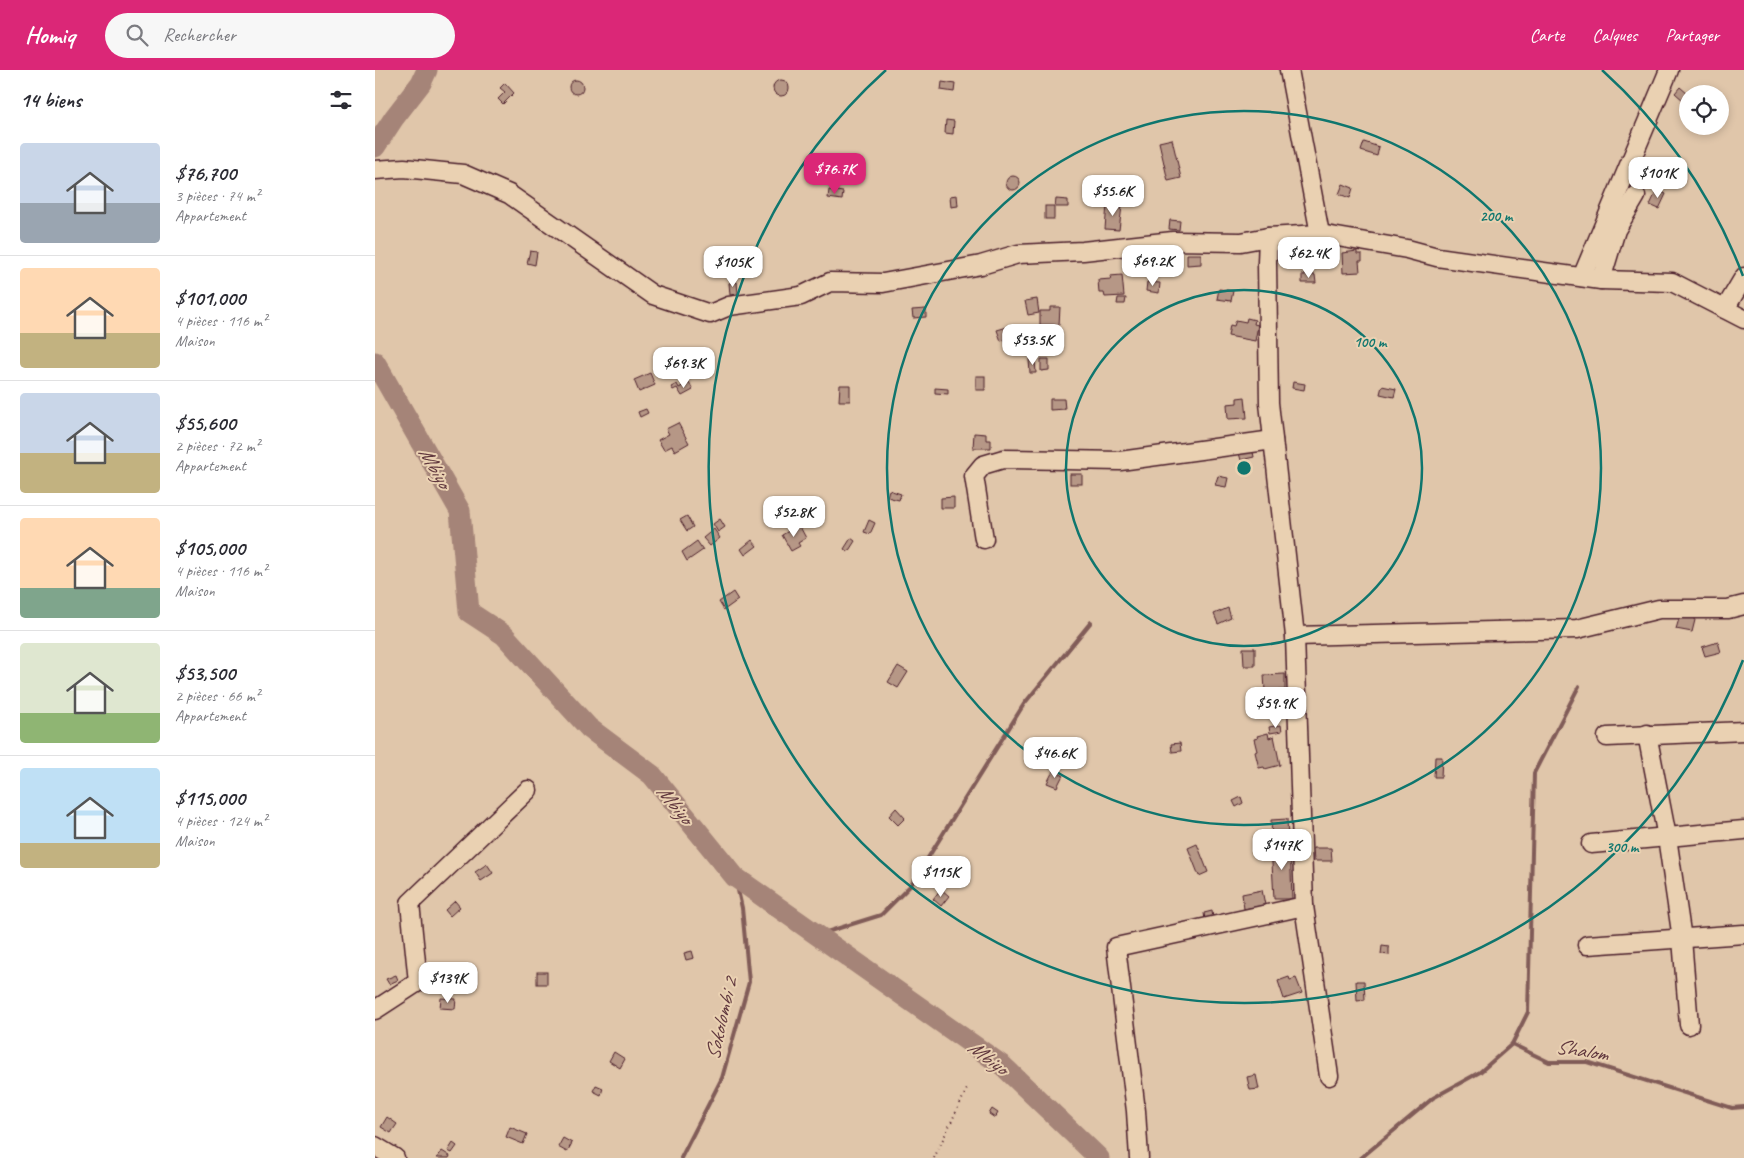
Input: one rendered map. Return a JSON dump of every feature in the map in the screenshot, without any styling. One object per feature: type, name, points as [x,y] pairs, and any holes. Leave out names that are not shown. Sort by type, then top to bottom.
[{"type":"street","points":[[1289,70],[1320,234]]},
{"type":"street","points":[[1582,277],[1669,70]]},
{"type":"street","points":[[375,170],[404,168],[463,174],[509,194],[653,295],[710,314],[729,306],[801,296],[830,282],[883,283],[981,265],[1018,254],[1083,251],[1173,241],[1241,242],[1320,234],[1407,249],[1437,258],[1601,280],[1672,282],[1744,319]]},
{"type":"street","points":[[1601,280],[1615,230],[1637,196]]},
{"type":"street","points":[[1268,238],[1269,404],[1295,636],[1304,906],[1329,1076]]},
{"type":"street","points":[[1725,309],[1744,277]]},
{"type":"street","points":[[983,539],[975,476],[983,465],[1003,459],[1120,461],[1273,440]]},
{"type":"street","points":[[1295,636],[1577,629],[1659,608],[1728,609],[1744,605]]},
{"type":"street","points":[[1607,737],[1744,731]]},
{"type":"street","points":[[1647,734],[1667,837],[1681,939],[1689,1026]]},
{"type":"street","points":[[375,1010],[418,982],[410,903],[528,790]]},
{"type":"street","points":[[1591,844],[1744,830]]},
{"type":"street","points":[[1139,1158],[1136,1111],[1116,947],[1304,906]]},
{"type":"street","points":[[1587,945],[1744,934]]},
{"type":"street","points":[[375,1146],[395,1158]]},
{"type":"path","points":[[934,1158],[967,1089]]},
{"type":"building","points":[[576,80],[581,82],[583,87],[581,92],[576,94],[571,92],[569,87],[571,82]]},
{"type":"building","points":[[781,80],[789,88],[781,96],[773,88]]},
{"type":"building","points":[[942,82],[955,84],[954,92],[941,90]]},
{"type":"building","points":[[505,83],[514,93],[503,104],[498,99],[505,92],[500,88]]},
{"type":"building","points":[[1679,88],[1679,97],[1675,93]]},
{"type":"building","points":[[946,120],[954,121],[953,134],[945,133]]},
{"type":"building","points":[[1172,139],[1181,178],[1168,181],[1159,142]]},
{"type":"building","points":[[1364,142],[1379,147],[1377,156],[1361,151]]},
{"type":"building","points":[[1010,176],[1016,176],[1020,183],[1016,190],[1010,190],[1006,186],[1006,180]]},
{"type":"building","points":[[1343,184],[1353,188],[1350,198],[1339,194]]},
{"type":"building","points":[[829,190],[843,192],[842,200],[828,198]]},
{"type":"building","points":[[1657,190],[1666,194],[1659,209],[1650,205]]},
{"type":"building","points":[[957,195],[958,206],[951,207],[950,196]]},
{"type":"building","points":[[1056,199],[1068,200],[1068,207],[1055,207]]},
{"type":"building","points":[[1107,204],[1122,206],[1119,230],[1105,229]]},
{"type":"building","points":[[1045,206],[1054,206],[1054,219],[1045,219]]},
{"type":"building","points":[[1170,220],[1180,221],[1179,230],[1169,229]]},
{"type":"building","points":[[530,251],[537,252],[535,265],[527,263]]},
{"type":"building","points":[[1357,251],[1357,254],[1362,254],[1362,261],[1359,261],[1360,272],[1343,273],[1342,253]]},
{"type":"building","points":[[1187,254],[1201,254],[1201,264],[1187,265]]},
{"type":"building","points":[[1122,275],[1124,296],[1105,297],[1104,293],[1099,293],[1098,280],[1111,279],[1110,276]]},
{"type":"building","points":[[1302,275],[1315,275],[1316,283],[1302,283]]},
{"type":"building","points":[[737,282],[738,294],[730,295],[729,283]]},
{"type":"building","points":[[1147,282],[1160,283],[1159,293],[1146,291]]},
{"type":"building","points":[[1219,289],[1233,291],[1231,301],[1217,299]]},
{"type":"building","points":[[1118,298],[1126,298],[1125,304],[1117,304]]},
{"type":"building","points":[[1037,299],[1039,313],[1028,315],[1025,301]]},
{"type":"building","points":[[1050,307],[1060,307],[1059,325],[1040,325],[1040,311],[1050,311]]},
{"type":"building","points":[[926,309],[926,317],[913,318],[912,310]]},
{"type":"building","points":[[1247,318],[1255,320],[1254,324],[1258,325],[1255,341],[1228,336],[1230,325],[1234,326],[1236,320],[1246,322]]},
{"type":"building","points":[[1011,326],[1015,337],[1001,341],[997,330]]},
{"type":"building","points":[[1041,359],[1049,359],[1049,370],[1041,371]]},
{"type":"building","points":[[1029,360],[1035,360],[1036,373],[1030,373]]},
{"type":"building","points":[[650,373],[655,385],[639,392],[634,380]]},
{"type":"building","points":[[976,376],[985,376],[985,390],[976,390]]},
{"type":"building","points":[[689,382],[693,390],[682,396],[677,388],[673,390],[671,387],[677,384],[679,388]]},
{"type":"building","points":[[1293,382],[1305,384],[1304,390],[1292,388]]},
{"type":"building","points":[[840,385],[850,385],[850,401],[839,401]]},
{"type":"building","points":[[1382,386],[1396,389],[1394,397],[1380,394]]},
{"type":"building","points":[[935,388],[948,389],[948,394],[935,393]]},
{"type":"building","points":[[1245,397],[1247,418],[1228,419],[1227,404],[1237,403],[1237,398]]},
{"type":"building","points":[[1050,399],[1064,399],[1065,409],[1050,410]]},
{"type":"building","points":[[646,409],[648,413],[640,417],[638,412]]},
{"type":"building","points":[[678,423],[689,443],[675,451],[672,446],[664,450],[658,440],[669,434],[666,429]]},
{"type":"building","points":[[974,433],[986,434],[986,440],[991,440],[991,448],[973,448]]},
{"type":"building","points":[[1252,447],[1254,457],[1241,460],[1238,450]]},
{"type":"building","points":[[1070,474],[1082,474],[1082,484],[1070,484]]},
{"type":"building","points":[[1218,476],[1228,478],[1226,487],[1215,485]]},
{"type":"building","points":[[889,490],[901,494],[899,500],[887,497]]},
{"type":"building","points":[[954,497],[954,508],[941,508],[941,498]]},
{"type":"building","points":[[687,516],[693,527],[687,531],[680,520]]},
{"type":"building","points":[[720,519],[725,527],[718,532],[713,524]]},
{"type":"building","points":[[869,520],[875,523],[870,534],[864,532]]},
{"type":"building","points":[[799,525],[806,538],[798,543],[800,546],[791,551],[782,535]]},
{"type":"building","points":[[714,529],[720,538],[710,546],[703,538]]},
{"type":"building","points":[[851,538],[855,541],[848,552],[844,549]]},
{"type":"building","points":[[752,540],[757,546],[745,555],[741,549]]},
{"type":"building","points":[[697,541],[703,550],[687,561],[682,552]]},
{"type":"building","points":[[733,592],[738,600],[724,610],[719,602]]},
{"type":"building","points":[[1228,608],[1231,618],[1218,624],[1214,614]]},
{"type":"building","points":[[1681,612],[1696,616],[1692,632],[1676,629]]},
{"type":"building","points":[[1718,642],[1721,652],[1705,656],[1702,647]]},
{"type":"building","points":[[1243,648],[1255,648],[1255,666],[1244,666]]},
{"type":"building","points":[[898,666],[908,672],[898,688],[888,682]]},
{"type":"building","points":[[1285,674],[1285,690],[1265,691],[1264,675]]},
{"type":"building","points":[[1281,725],[1282,731],[1270,733],[1269,727]]},
{"type":"building","points":[[1268,733],[1269,738],[1274,736],[1280,765],[1265,769],[1264,767],[1259,768],[1254,739],[1258,738],[1257,736]]},
{"type":"building","points":[[1180,743],[1181,751],[1172,752],[1171,744]]},
{"type":"building","points":[[1435,757],[1442,757],[1441,777],[1434,777]]},
{"type":"building","points":[[1053,771],[1063,775],[1057,787],[1047,783]]},
{"type":"building","points":[[1241,797],[1243,803],[1236,807],[1233,801]]},
{"type":"building","points":[[896,808],[905,818],[898,825],[889,816]]},
{"type":"building","points":[[1287,819],[1288,839],[1272,840],[1271,820]]},
{"type":"building","points":[[1197,844],[1208,872],[1199,876],[1188,848]]},
{"type":"building","points":[[1290,844],[1292,899],[1274,899],[1271,845]]},
{"type":"building","points":[[1313,848],[1331,848],[1332,861],[1314,861]]},
{"type":"building","points":[[487,864],[493,873],[481,881],[475,872]]},
{"type":"building","points":[[941,889],[949,896],[941,906],[933,899]]},
{"type":"building","points":[[1262,890],[1265,905],[1244,909],[1242,894]]},
{"type":"building","points":[[455,901],[460,907],[450,916],[445,910]]},
{"type":"building","points":[[1212,911],[1213,918],[1205,920],[1204,913]]},
{"type":"building","points":[[1382,946],[1389,947],[1389,955],[1381,954]]},
{"type":"building","points":[[692,951],[694,958],[686,960],[684,953]]},
{"type":"building","points":[[537,972],[547,972],[547,984],[537,984]]},
{"type":"building","points":[[396,975],[398,980],[389,984],[386,979]]},
{"type":"building","points":[[1289,977],[1290,980],[1296,978],[1302,993],[1284,999],[1278,981]]},
{"type":"building","points":[[1356,981],[1364,981],[1365,1000],[1357,1001]]},
{"type":"building","points":[[441,998],[456,999],[455,1009],[440,1008]]},
{"type":"building","points":[[614,1052],[625,1059],[620,1068],[609,1061]]},
{"type":"building","points":[[1256,1075],[1259,1089],[1250,1090],[1247,1077]]},
{"type":"building","points":[[596,1085],[603,1088],[601,1095],[593,1091]]},
{"type":"building","points":[[992,1109],[998,1113],[995,1118],[989,1114]]},
{"type":"building","points":[[387,1117],[397,1124],[391,1133],[381,1127]]},
{"type":"building","points":[[510,1127],[527,1134],[523,1144],[506,1137]]},
{"type":"building","points":[[563,1138],[572,1143],[567,1152],[558,1147]]},
{"type":"building","points":[[453,1143],[457,1146],[452,1153],[448,1151]]},
{"type":"building","points":[[442,1151],[450,1156],[449,1158],[437,1158]]},
{"type":"waterway","name":"Mbiyo","points":[[375,147],[421,83],[427,70]]},
{"type":"waterway","name":"Mbiyo","points":[[375,362],[460,511],[469,612],[504,635],[589,728],[652,775],[735,877],[1003,1066],[1099,1158]]},
{"type":"waterway","points":[[817,935],[881,915],[911,885],[1024,704],[1091,622]]},
{"type":"waterway","points":[[1361,1158],[1433,1098],[1480,1072],[1512,1044],[1528,1012],[1534,773],[1579,686]]},
{"type":"waterway","name":"Sokolombi 2","points":[[681,1158],[722,1078],[749,982],[742,908],[735,877]]},
{"type":"waterway","name":"Shalom","points":[[1512,1044],[1549,1062],[1587,1062],[1732,1108],[1744,1107]]}]
